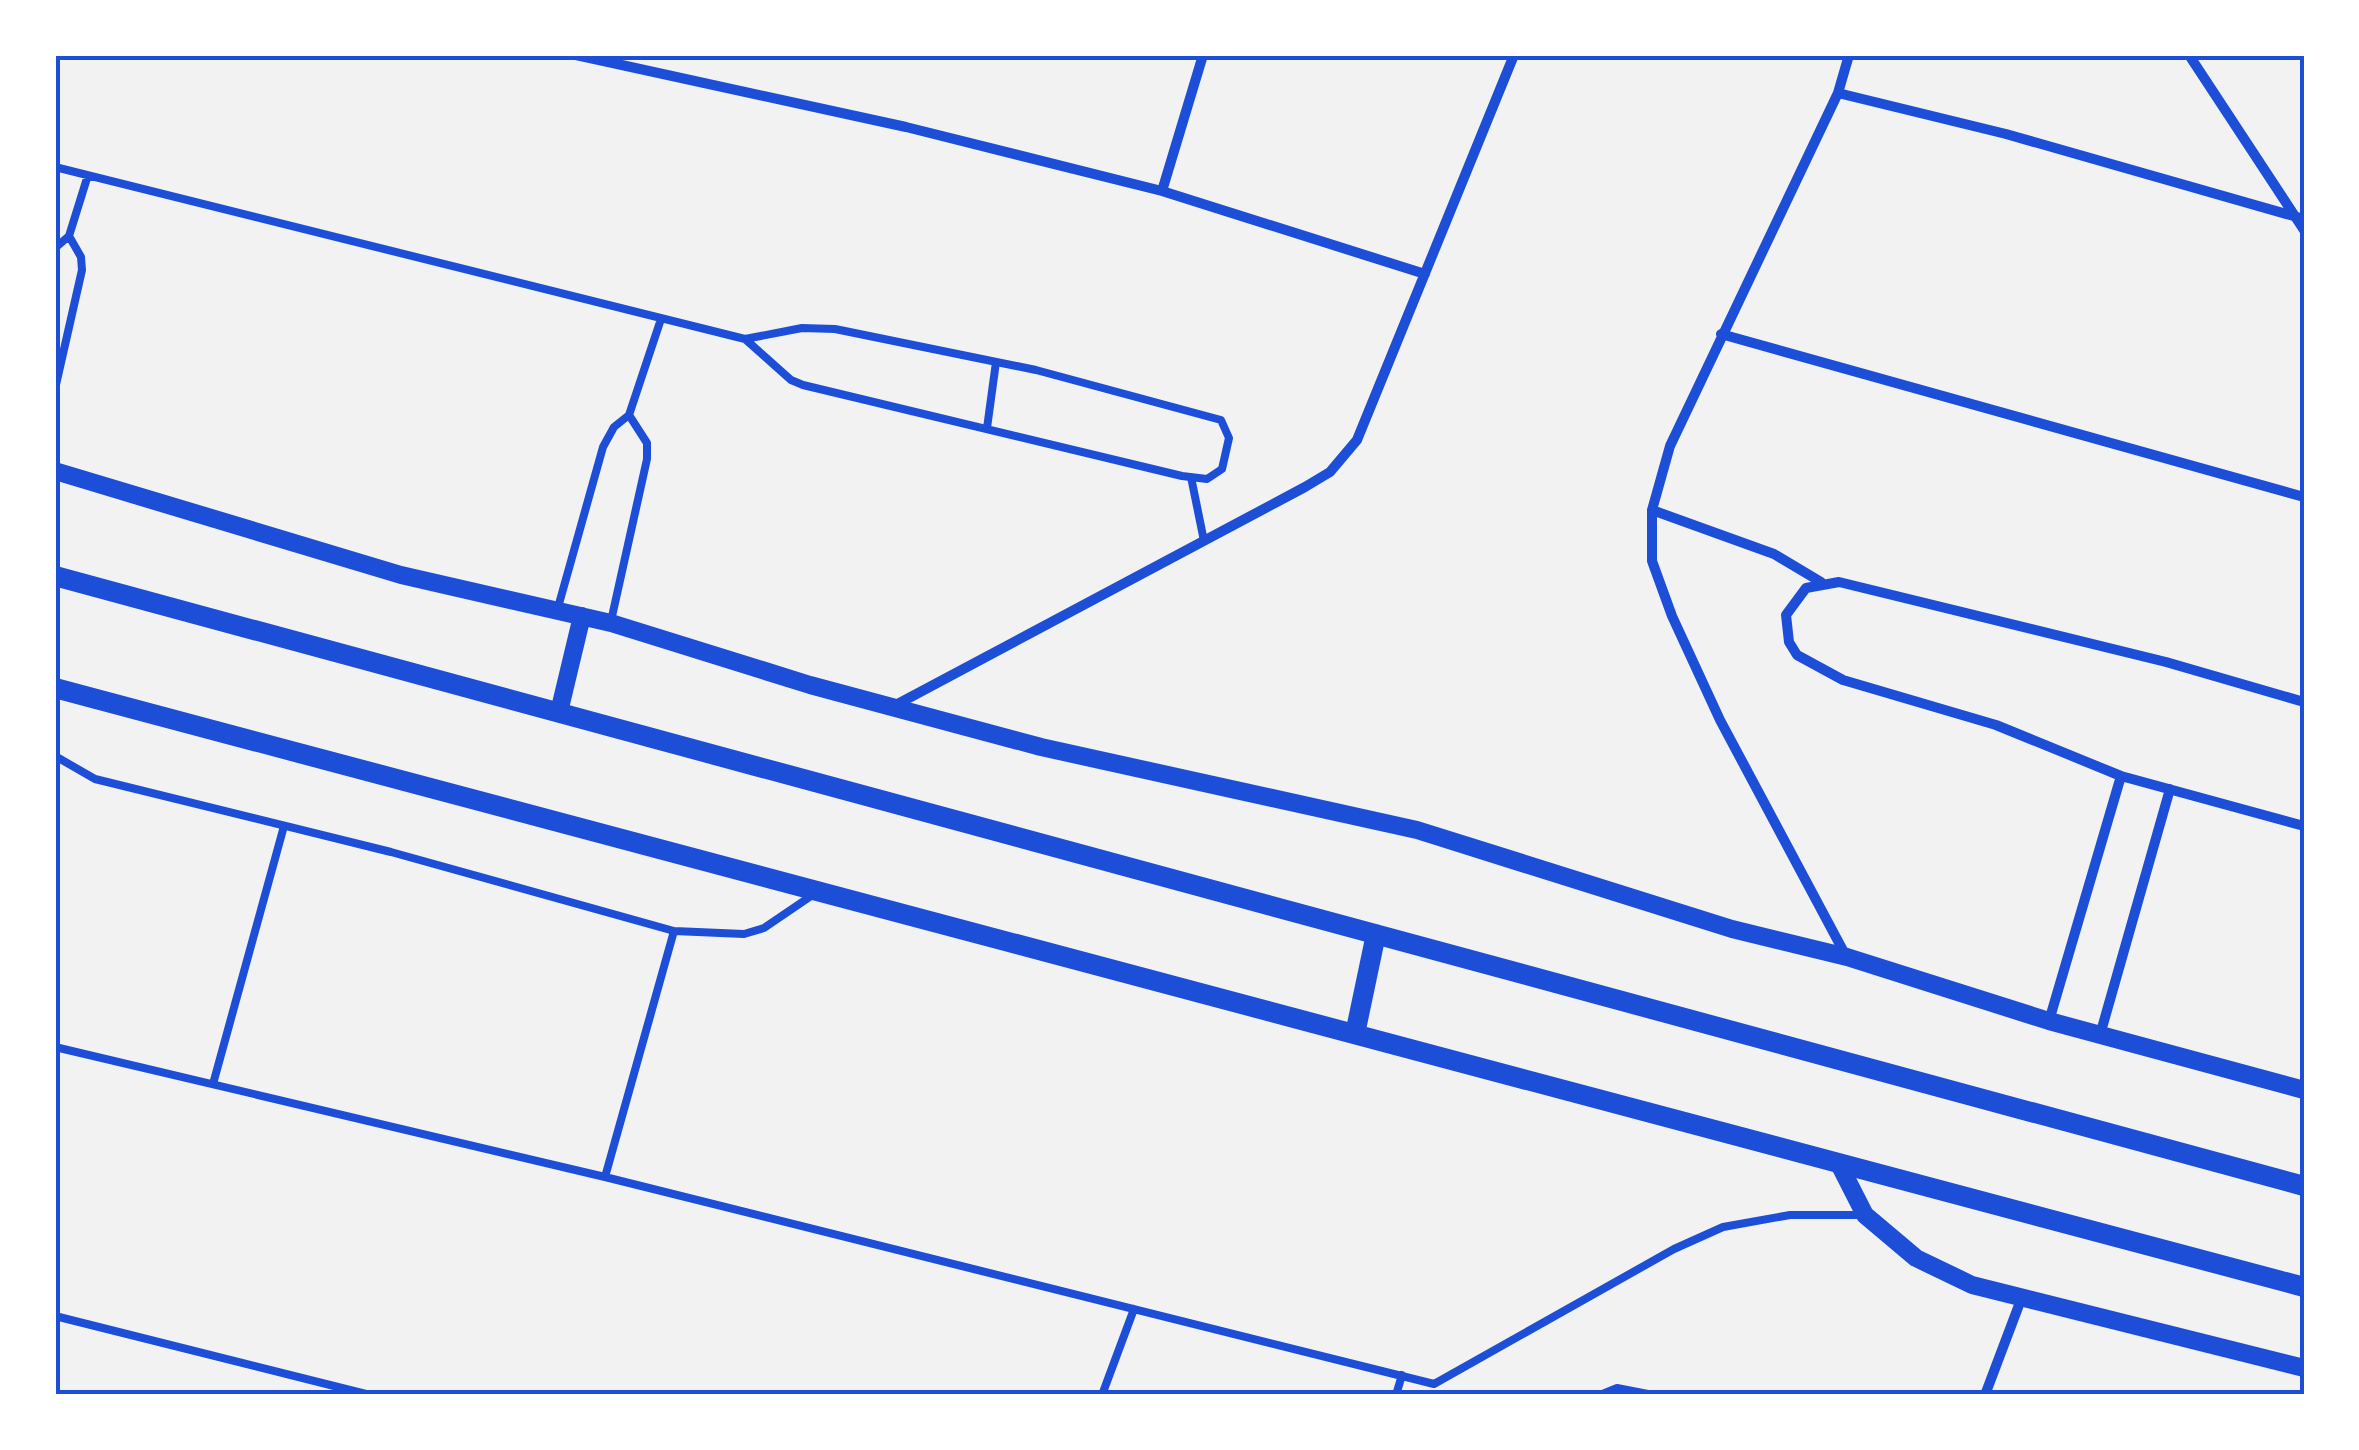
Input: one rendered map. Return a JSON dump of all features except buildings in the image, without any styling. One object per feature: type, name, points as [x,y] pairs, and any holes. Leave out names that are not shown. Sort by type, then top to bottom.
[{"type":"main road","points":[[55,576],[2304,1186]]},
{"type":"main road","points":[[55,688],[2304,1288]]},
{"type":"main road","points":[[1354,1034],[1376,934]]},
{"type":"street","points":[[576,55],[906,127],[1162,192],[1425,274]]},
{"type":"street","points":[[1162,192],[1202,55]]},
{"type":"street","points":[[891,707],[1305,487],[1345,458],[1357,440],[1514,55]]},
{"type":"street","points":[[1847,956],[1720,720],[1672,616],[1652,561],[1652,510],[1670,446],[1838,93],[1850,55]]},
{"type":"street","points":[[2189,55],[2304,230]]},
{"type":"street","points":[[1838,93],[2006,134],[2299,218]]},
{"type":"street","points":[[1721,334],[2304,496]]},
{"type":"street","points":[[55,471],[401,574],[582,616],[1041,748],[1417,830],[1732,929],[1847,956],[2048,1021],[2304,1090]]},
{"type":"street","points":[[1652,510],[1774,554],[1821,582]]},
{"type":"street","points":[[2304,702],[2166,662],[1839,582],[1821,582],[1806,588],[1786,615],[1789,642],[1809,665],[1996,725],[2120,776],[2304,826]]},
{"type":"street","points":[[558,712],[582,616]]},
{"type":"street","points":[[2048,1021],[2120,776]]},
{"type":"street","points":[[2100,1034],[2170,788]]},
{"type":"street","points":[[1839,1164],[1865,1215],[1916,1258],[1972,1285],[2304,1368]]},
{"type":"street","points":[[1985,1395],[2022,1297]]},
{"type":"lane","points":[[55,166],[745,338],[802,328],[835,329],[996,362],[1221,420],[1229,438],[1222,469],[1207,479],[1190,477],[803,385],[790,380],[745,338]]},
{"type":"lane","points":[[55,248],[69,236],[88,174]]},
{"type":"lane","points":[[55,389],[82,270],[81,257],[69,236]]},
{"type":"lane","points":[[558,611],[603,446],[614,427],[629,414],[661,319]]},
{"type":"lane","points":[[987,428],[996,362]]},
{"type":"lane","points":[[611,624],[647,460],[647,443],[629,414]]},
{"type":"lane","points":[[1190,477],[1204,541]]},
{"type":"lane","points":[[55,756],[95,779],[674,932],[744,934],[764,928],[818,892]]},
{"type":"lane","points":[[213,1084],[284,826]]},
{"type":"lane","points":[[605,1176],[674,932]]},
{"type":"lane","points":[[55,1046],[605,1176],[1434,1384],[1674,1249],[1723,1227],[1790,1215],[1865,1215]]},
{"type":"lane","points":[[1102,1395],[1134,1308]]},
{"type":"lane","points":[[55,1316],[370,1395]]},
{"type":"lane","points":[[1396,1395],[1402,1375]]},
{"type":"lane","points":[[1600,1395],[1616,1388],[1652,1395]]}]
